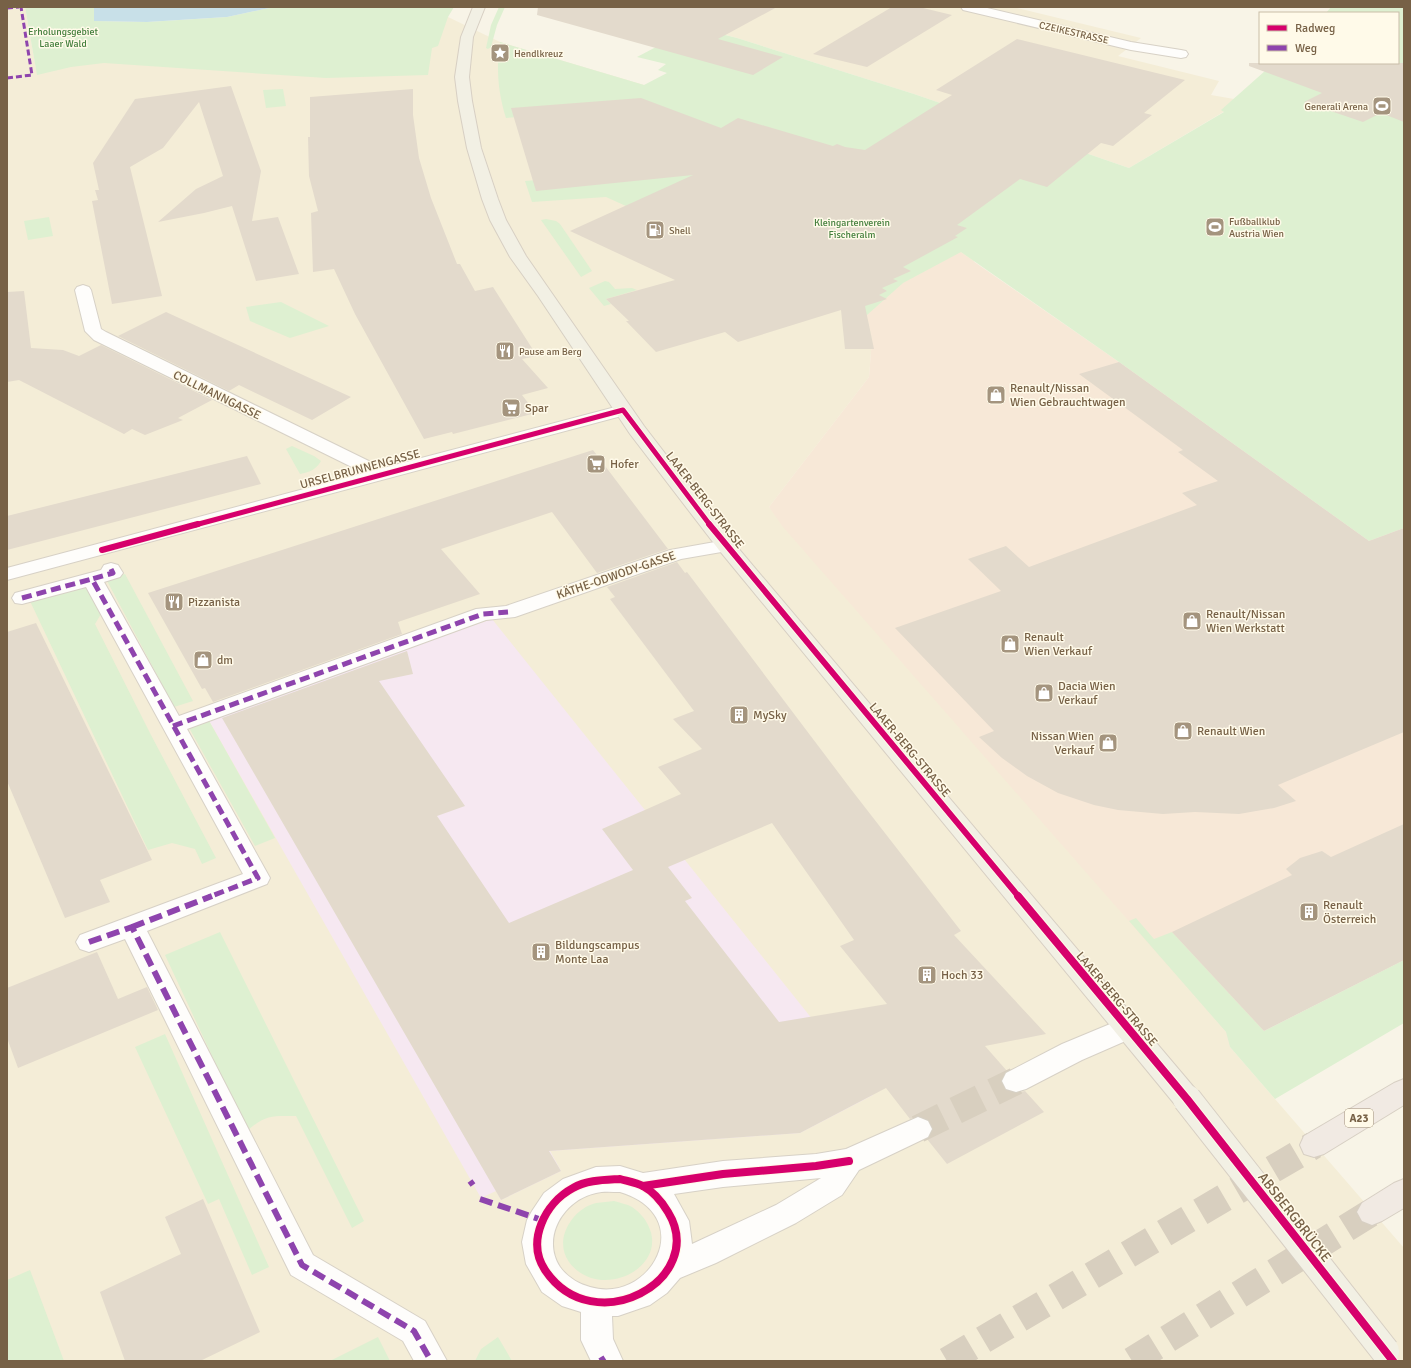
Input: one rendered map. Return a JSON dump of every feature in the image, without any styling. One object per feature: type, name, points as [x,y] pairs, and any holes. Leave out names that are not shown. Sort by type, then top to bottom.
[{"type":"highway","name":"A23","points":[[1314,1145],[1404,1091]]},
{"type":"highway","points":[[1372,1212],[1404,1192]]},
{"type":"main road","name":"LAAER-BERG-STRASSE","points":[[479,7],[467,37],[462,77],[474,148],[498,220],[518,257],[637,430],[726,546],[1187,1099]]},
{"type":"main road","name":"ABSBERGBRÜCKE","points":[[1187,1099],[1389,1356]]},
{"type":"street","name":"CZEIKESTRASSE","points":[[967,7],[1131,46],[1181,54]]},
{"type":"street","name":"COLLMANNGASSE","points":[[83,290],[93,330],[100,336],[380,474]]},
{"type":"street","name":"URSELBRUNNENGASSE","points":[[7,574],[624,410]]},
{"type":"street","name":"KÄTHE-ODWODY-GASSE","points":[[173,726],[483,614],[508,612],[677,554],[726,546]]},
{"type":"street","points":[[22,598],[101,574],[173,726],[258,878],[88,942]]},
{"type":"street","points":[[132,926],[302,1265],[414,1332],[431,1361]]},
{"type":"street","points":[[1016,1081],[1072,1052],[1127,1028]]},
{"type":"street","points":[[643,1186],[723,1174],[816,1166],[849,1161],[918,1128]]},
{"type":"street","points":[[669,1268],[705,1253],[786,1214],[832,1186],[849,1161]]},
{"type":"street","points":[[620,1179],[643,1186],[662,1200],[674,1221],[676,1245],[669,1268],[656,1283],[639,1296],[618,1302],[596,1303],[573,1296],[554,1282],[541,1264],[537,1242],[542,1220],[554,1202],[573,1188],[596,1180],[620,1179]]},
{"type":"street","points":[[596,1303],[597,1340],[607,1361]]},
{"type":"shaded area","points":[[7,7],[25,7],[36,69],[448,17],[500,42],[644,85],[1018,228],[872,339],[869,377],[769,507],[1226,1032],[1230,1047],[1404,1248],[1404,1361],[7,1361]]},
{"type":"shaded area","points":[[622,7],[1013,7],[1141,38],[1118,56],[1219,81],[1211,95],[1234,99],[1222,110],[1225,111],[1129,168],[914,94],[737,38]]},
{"type":"shaded area","name":"Renault Wien","points":[[960,252],[1119,362],[1369,541],[1404,528],[1404,960],[1230,1047],[1226,1032],[783,527],[769,507],[869,377],[872,339],[867,315],[903,283]]},
{"type":"shaded area","name":"Bildungscampus Monte Laa","points":[[492,619],[873,1095],[800,1133],[550,1151],[561,1171],[501,1200],[496,1191],[481,1198],[208,719]]},
{"type":"green space","name":"Erholungsgebiet Laaer Wald","points":[[25,7],[94,7],[95,21],[147,22],[227,17],[274,7],[454,7],[448,17],[438,46],[432,48],[428,75],[326,78],[104,63],[71,67],[37,75]]},
{"type":"green space","points":[[499,7],[505,7],[497,25],[491,47],[488,49],[486,48],[491,25]]},
{"type":"green space","name":"Kleingartenverein Fischeralm","points":[[1331,7],[1404,7],[1404,528],[1369,541],[1119,362],[961,252],[903,283],[867,315],[606,197],[532,202],[525,181],[573,177],[558,114],[506,118],[498,80],[500,42],[644,85],[667,73],[658,70],[666,64],[637,57],[694,27],[737,38],[914,94],[1129,168],[1224,112],[1221,110],[1273,64],[1399,64],[1399,12],[1327,12]]},
{"type":"green space","points":[[283,89],[286,106],[266,108],[263,90]]},
{"type":"green space","points":[[49,217],[53,236],[28,240],[24,221]]},
{"type":"green space","points":[[546,219],[556,221],[560,224],[592,271],[581,277],[541,220]]},
{"type":"green space","points":[[605,281],[609,282],[615,289],[632,288],[637,290],[606,299],[611,304],[604,306],[589,288]]},
{"type":"green space","points":[[281,302],[329,326],[290,338],[250,321],[246,307]]},
{"type":"green space","points":[[292,446],[314,456],[321,461],[317,467],[300,474],[286,449]]},
{"type":"green space","points":[[125,574],[193,701],[174,707],[106,579]]},
{"type":"green space","points":[[87,583],[101,614],[95,624],[151,735],[216,858],[202,864],[195,849],[172,843],[148,850],[29,599]]},
{"type":"green space","points":[[208,719],[275,838],[255,846],[188,726]]},
{"type":"green space","points":[[1136,918],[1154,939],[1172,932],[1264,1031],[1404,960],[1404,1023],[1275,1099],[1230,1047],[1226,1032],[1129,921]]},
{"type":"green space","points":[[220,932],[364,1221],[352,1228],[296,1116],[270,1117],[259,1121],[247,1131],[165,955]]},
{"type":"green space","points":[[165,1034],[269,1267],[252,1275],[219,1199],[208,1204],[135,1047]]},
{"type":"green space","points":[[614,1201],[632,1207],[645,1220],[652,1240],[649,1254],[641,1266],[628,1275],[613,1279],[598,1279],[582,1274],[569,1262],[563,1244],[564,1235],[573,1219],[587,1206],[596,1203]]},
{"type":"green space","points":[[30,1270],[64,1361],[7,1361],[7,1280]]},
{"type":"green space","points":[[378,1337],[390,1361],[330,1361]]},
{"type":"green space","points":[[498,1337],[512,1361],[475,1361],[481,1349]]},
{"type":"water","points":[[94,7],[274,7],[227,17],[147,22],[94,21]]},
{"type":"building","points":[[538,7],[777,7],[718,39],[783,57],[753,75],[537,15]]},
{"type":"building","points":[[892,7],[919,7],[952,15],[867,67],[813,54]]},
{"type":"building","points":[[1017,39],[1185,80],[1144,113],[1152,115],[1113,146],[1101,143],[1047,187],[1020,179],[957,225],[967,228],[955,236],[958,237],[903,267],[911,271],[893,279],[898,281],[882,288],[887,291],[879,295],[887,299],[865,306],[874,349],[845,349],[841,310],[738,342],[725,332],[656,352],[626,321],[629,321],[606,299],[675,280],[570,231],[693,175],[536,191],[511,108],[641,98],[721,128],[738,118],[833,146],[837,144],[845,147],[865,150],[952,95],[936,90]]},
{"type":"building","name":"Generali Arena","points":[[1249,63],[1404,63],[1404,122],[1381,113],[1363,122],[1304,102],[1322,93],[1249,66]]},
{"type":"building","points":[[231,86],[261,171],[252,221],[278,217],[299,274],[256,281],[232,206],[158,222],[196,189],[223,176],[199,102],[163,148],[130,167],[162,296],[112,304],[92,201],[98,200],[95,190],[99,190],[93,163],[135,99]]},
{"type":"building","points":[[413,89],[413,115],[419,158],[431,198],[457,264],[460,264],[475,291],[493,287],[537,356],[522,359],[548,388],[522,395],[536,413],[453,434],[452,432],[424,439],[355,314],[334,269],[313,272],[311,213],[318,211],[309,176],[308,137],[310,137],[310,97]]},
{"type":"building","points":[[24,291],[31,348],[63,350],[79,356],[101,345],[212,400],[178,418],[183,420],[145,435],[132,429],[124,434],[19,380],[7,382],[7,292]]},
{"type":"building","points":[[166,312],[351,397],[312,420],[239,385],[229,391],[118,336]]},
{"type":"building","points":[[1119,362],[1369,541],[1404,528],[1404,732],[1278,785],[1296,801],[1274,808],[1239,814],[1195,812],[1163,814],[1118,810],[1094,805],[1058,793],[1027,776],[1002,758],[979,737],[994,731],[895,628],[1001,591],[968,559],[1006,546],[1029,567],[1197,505],[1182,493],[1218,481],[1178,452],[1183,450],[1079,374]]},
{"type":"building","points":[[593,450],[668,549],[597,573],[552,512],[441,549],[480,594],[398,622],[402,634],[213,702],[205,688],[202,689],[148,593]]},
{"type":"building","points":[[247,456],[261,484],[7,550],[7,516]]},
{"type":"building","points":[[677,562],[685,573],[687,572],[850,788],[961,931],[954,935],[1046,1034],[985,1046],[1007,1071],[1001,1080],[1005,1090],[1016,1093],[1025,1091],[1044,1112],[947,1164],[927,1139],[933,1130],[929,1120],[919,1116],[910,1119],[886,1088],[800,1133],[549,1151],[561,1171],[501,1200],[222,718],[407,651],[413,674],[379,681],[465,806],[437,816],[509,923],[633,870],[602,829],[681,794],[658,767],[702,749],[673,719],[694,711],[610,599],[615,597],[607,587]],"holes":[[[772,823],[854,940],[840,946],[887,1004],[779,1022],[685,901],[692,898],[668,867]]]},
{"type":"building","points":[[36,623],[152,860],[100,880],[110,902],[65,918],[7,781],[7,632]]},
{"type":"building","name":"Renault Österreich","points":[[1404,824],[1404,960],[1264,1031],[1172,932],[1292,875],[1286,869],[1300,858],[1322,851],[1331,857]]},
{"type":"building","points":[[97,952],[118,999],[147,987],[158,1010],[18,1068],[7,1038],[7,988]]},
{"type":"building","points":[[203,1199],[260,1332],[200,1361],[125,1361],[100,1292],[181,1254],[165,1217]]},
{"type":"tunnel","points":[[918,1129],[1016,1081]]},
{"type":"tunnel","points":[[947,1361],[1314,1145]]},
{"type":"tunnel","points":[[1132,1361],[1372,1212]]},
{"type":"marked path","points":[[7,8],[19,7]]},
{"type":"marked path","points":[[7,78],[32,75],[21,7]]},
{"type":"marked path","points":[[111,569],[113,573],[92,579],[258,878],[132,927]]},
{"type":"marked path","points":[[22,598],[92,579]]},
{"type":"marked path","points":[[173,726],[483,614],[508,612]]},
{"type":"marked path","points":[[89,942],[132,927],[302,1265],[414,1331],[431,1361]]},
{"type":"marked path","points":[[470,1181],[473,1185]]},
{"type":"marked path","points":[[480,1199],[542,1220]]},
{"type":"marked path","points":[[600,1361],[605,1358]]},
{"type":"cycle path","points":[[102,550],[623,410],[726,546],[1187,1099],[1393,1361]]},
{"type":"cycle path","points":[[643,1186],[662,1201],[674,1221],[677,1245],[669,1268],[656,1283],[639,1295],[618,1302],[596,1303],[573,1296],[553,1282],[541,1264],[537,1242],[542,1220],[554,1202],[573,1188],[596,1180],[620,1179],[643,1186],[723,1174],[816,1166],[849,1161]]},
{"type":"place","name":"Hendlkreuz","points":[[500,53]]},
{"type":"place","name":"Generali Arena","points":[[1382,106]]},
{"type":"place","name":"Fußballklub Austria Wien","points":[[1215,227]]},
{"type":"place","name":"Shell","points":[[655,230]]},
{"type":"place","name":"Pause am Berg","points":[[505,351]]},
{"type":"place","name":"Renault/Nissan Wien Gebrauchtwagen","points":[[996,395]]},
{"type":"place","name":"Spar","points":[[511,408]]},
{"type":"place","name":"Hofer","points":[[596,464]]},
{"type":"place","name":"Pizzanista","points":[[174,602]]},
{"type":"place","name":"Renault/Nissan Wien Werkstatt","points":[[1192,621]]},
{"type":"place","name":"Renault Wien Verkauf","points":[[1010,644]]},
{"type":"place","name":"dm","points":[[203,660]]},
{"type":"place","name":"Dacia Wien Verkauf","points":[[1044,693]]},
{"type":"place","name":"MySky","points":[[739,715]]},
{"type":"place","name":"Renault Wien","points":[[1183,731]]},
{"type":"place","name":"Nissan Wien Verkauf","points":[[1108,743]]},
{"type":"place","name":"Renault Österreich","points":[[1309,912]]},
{"type":"place","name":"Bildungscampus Monte Laa","points":[[541,952]]},
{"type":"place","name":"Hoch 33","points":[[927,975]]}]
